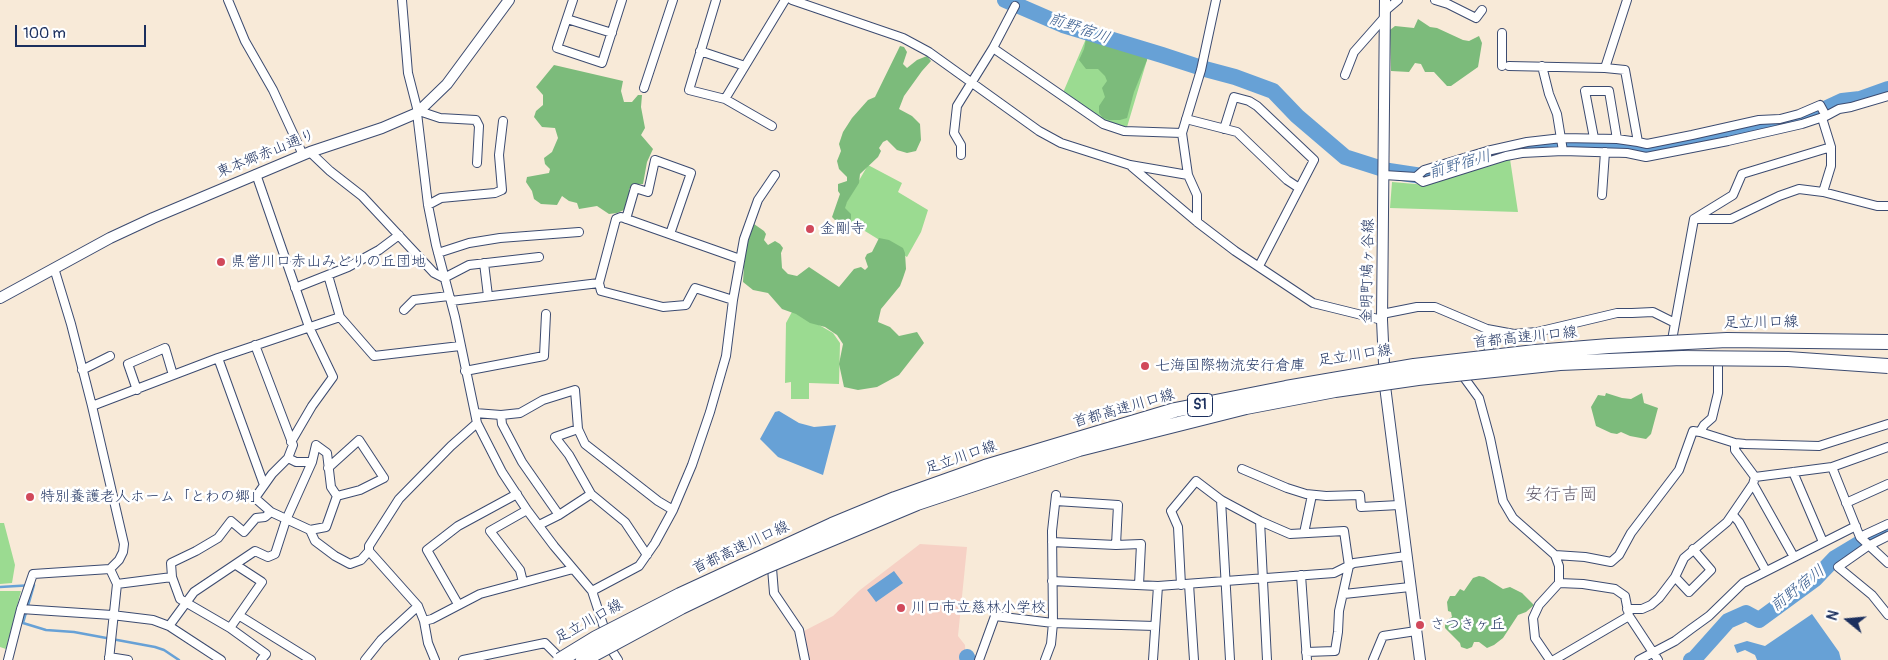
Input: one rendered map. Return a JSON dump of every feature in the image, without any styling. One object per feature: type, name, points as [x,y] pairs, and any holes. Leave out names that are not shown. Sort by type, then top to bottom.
[{"type":"highway","name":"首都高速川口線","points":[[556,659],[680,595],[824,529],[896,499],[994,464],[1175,410],[1295,386],[1414,366],[1535,352],[1727,340],[1888,342]]},
{"type":"highway","name":"首都高速川口線","points":[[583,660],[681,607],[764,567],[917,503],[1079,449],[1246,407],[1335,390],[1418,378],[1560,363],[1692,358],[1788,359],[1888,368]]},
{"type":"main road","name":"東本郷赤山通り","points":[[0,298],[136,226],[256,174],[382,128],[418,112],[447,84],[509,0]]},
{"type":"main road","name":"金明町鳩ヶ谷線","points":[[1385,0],[1382,317],[1385,386],[1420,660]]},
{"type":"main road","name":"足立川口線","points":[[556,659],[664,598],[872,505],[1012,456],[1176,408],[1255,390],[1384,366],[1489,352],[1612,340],[1816,337],[1888,338]]},
{"type":"main road","points":[[590,660],[772,568],[934,501],[1072,455],[1142,435],[1276,404],[1385,386],[1555,367],[1674,362],[1888,368]]},
{"type":"street","points":[[228,0],[246,41],[307,154],[362,196],[434,273],[444,278]]},
{"type":"street","points":[[402,0],[408,72],[418,112],[428,205],[477,423],[502,472],[527,510],[592,591],[611,649],[618,660]]},
{"type":"street","points":[[573,0],[556,48],[602,63],[622,0]]},
{"type":"street","points":[[644,88],[673,0]]},
{"type":"street","points":[[716,0],[689,90],[724,100],[772,126]]},
{"type":"street","points":[[724,100],[785,0]]},
{"type":"street","points":[[792,0],[818,4],[903,38],[929,52],[1048,137],[1061,143],[1130,165],[1188,175]]},
{"type":"street","points":[[1197,222],[1197,195],[1188,175],[1182,134],[1201,70],[1216,0]]},
{"type":"street","points":[[1345,75],[1354,52],[1398,0]]},
{"type":"street","points":[[1435,0],[1476,18],[1482,10]]},
{"type":"street","points":[[1605,68],[1627,0]]},
{"type":"street","points":[[961,155],[961,145],[954,133],[954,116],[957,106],[993,48],[1015,6]]},
{"type":"street","points":[[566,19],[612,33]]},
{"type":"street","points":[[1502,34],[1506,66],[1625,70],[1638,142]]},
{"type":"street","points":[[993,48],[1103,124],[1124,131],[1182,134]]},
{"type":"street","points":[[700,52],[745,66]]},
{"type":"street","points":[[1542,66],[1549,94],[1557,114],[1563,151]]},
{"type":"street","points":[[1594,138],[1586,91],[1609,91],[1617,139]]},
{"type":"street","points":[[1384,175],[1416,177],[1423,182],[1506,156],[1522,153],[1563,151],[1626,152],[1646,157],[1802,124],[1824,117],[1839,109],[1851,108],[1888,96]]},
{"type":"street","points":[[1224,129],[1234,97],[1249,101],[1257,106],[1314,160],[1259,266]]},
{"type":"street","points":[[1416,177],[1424,170],[1487,151],[1527,142],[1562,138],[1594,138],[1617,139],[1647,144],[1692,136],[1759,120],[1780,119],[1799,114],[1820,105],[1831,147],[1830,166],[1823,192]]},
{"type":"street","points":[[418,112],[440,118],[476,120],[479,126],[477,163]]},
{"type":"street","points":[[1186,119],[1238,132],[1287,180],[1300,188]]},
{"type":"street","points":[[428,205],[441,198],[495,193],[502,190],[500,154],[503,121]]},
{"type":"street","points":[[1692,136],[1695,148]]},
{"type":"street","points":[[1672,340],[1694,219],[1733,195],[1742,174],[1831,147]]},
{"type":"street","points":[[1602,195],[1605,152]]},
{"type":"street","points":[[626,219],[635,188],[648,192],[655,160],[691,173],[670,234]]},
{"type":"street","points":[[1130,165],[1197,222],[1235,251],[1313,303],[1382,317],[1417,307],[1435,307],[1487,329],[1514,334],[1538,332],[1617,313],[1653,312],[1675,323]]},
{"type":"street","points":[[256,174],[309,327],[333,378],[312,406],[291,442]]},
{"type":"street","points":[[592,591],[639,566],[673,510],[692,465],[723,366],[731,327],[733,300],[744,239],[758,200],[775,175]]},
{"type":"street","points":[[1694,219],[1731,219],[1779,196],[1799,189],[1823,192],[1862,203],[1888,206]]},
{"type":"street","points":[[733,300],[695,288],[686,305],[663,307],[601,291],[599,283],[616,219],[621,217],[740,260]]},
{"type":"street","points":[[438,253],[469,243],[500,238],[579,232]]},
{"type":"street","points":[[295,288],[348,267],[379,250],[398,235]]},
{"type":"street","points":[[444,278],[469,264],[539,257]]},
{"type":"street","points":[[484,263],[488,296]]},
{"type":"street","points":[[8,660],[21,609],[33,574],[110,569],[119,560],[124,544],[92,406],[71,324],[54,268]]},
{"type":"street","points":[[328,275],[340,317],[374,356],[460,346]]},
{"type":"street","points":[[404,310],[414,300],[488,296],[599,283]]},
{"type":"street","points":[[465,371],[544,356],[546,314]]},
{"type":"street","points":[[92,406],[218,358],[340,317]]},
{"type":"street","points":[[1487,329],[1489,352]]},
{"type":"street","points":[[255,346],[293,445],[288,458],[283,461],[254,498],[272,512],[310,530],[326,527],[337,496]]},
{"type":"street","points":[[137,390],[128,364],[165,348],[174,375]]},
{"type":"street","points":[[82,370],[110,356]]},
{"type":"street","points":[[1452,356],[1462,376],[1479,398],[1490,438],[1503,501],[1513,518],[1555,555],[1559,566],[1559,583],[1539,605],[1533,618],[1535,638],[1552,660],[1628,612],[1652,605],[1675,577],[1684,558],[1727,522],[1754,480],[1832,467],[1888,447]]},
{"type":"street","points":[[218,358],[264,485]]},
{"type":"street","points":[[1700,432],[1704,425],[1712,418],[1718,393],[1718,363]]},
{"type":"street","points":[[475,413],[501,415],[520,413],[543,400],[575,390],[578,429],[584,444],[658,501],[673,510]]},
{"type":"street","points":[[501,415],[502,424],[522,462],[559,515]]},
{"type":"street","points":[[310,530],[315,541],[350,564],[361,560],[369,551],[369,546],[399,499],[451,446],[477,423]]},
{"type":"street","points":[[1555,555],[1584,557],[1611,562],[1619,555],[1631,533],[1679,470],[1693,431],[1735,443],[1819,446],[1888,424]]},
{"type":"street","points":[[578,429],[555,438],[569,455],[591,494],[625,522],[647,555]]},
{"type":"street","points":[[328,468],[358,440],[384,478],[360,490],[337,496]]},
{"type":"street","points":[[1735,443],[1734,450],[1754,480],[1794,557]]},
{"type":"street","points":[[169,626],[194,592],[255,551],[268,557],[275,554],[286,520],[312,462],[316,445],[326,453],[331,487],[337,496]]},
{"type":"street","points":[[288,458],[296,462],[312,462]]},
{"type":"street","points":[[1832,467],[1860,537],[1888,563]]},
{"type":"street","points":[[1242,469],[1287,488],[1312,495],[1360,495],[1361,507],[1399,505]]},
{"type":"street","points":[[1793,472],[1823,542]]},
{"type":"street","points":[[1194,660],[1178,527],[1171,511],[1196,481],[1221,500],[1260,521],[1290,534],[1344,531],[1349,566],[1339,611],[1335,651],[1306,656],[1301,575]]},
{"type":"street","points":[[1846,503],[1888,484]]},
{"type":"street","points":[[458,604],[427,550],[458,526],[517,494]]},
{"type":"street","points":[[539,525],[559,515],[591,494]]},
{"type":"street","points":[[1304,533],[1312,495]]},
{"type":"street","points":[[1045,660],[1050,644],[1052,623],[1052,542],[1056,498],[1118,505],[1116,545]]},
{"type":"street","points":[[1221,500],[1230,660]]},
{"type":"street","points":[[522,582],[520,570],[490,531],[527,510]]},
{"type":"street","points":[[261,660],[266,654],[230,628],[180,599],[172,577],[171,563],[218,538],[231,521],[244,532],[256,518],[272,512]]},
{"type":"street","points":[[1732,515],[1740,522],[1766,571]]},
{"type":"street","points":[[1260,521],[1267,660]]},
{"type":"street","points":[[1860,537],[1888,524]]},
{"type":"street","points":[[1639,660],[1674,641],[1708,616],[1743,583],[1856,526]]},
{"type":"street","points":[[1888,536],[1868,546],[1838,567],[1872,595],[1888,615]]},
{"type":"street","points":[[1052,542],[1116,545],[1141,544],[1139,585]]},
{"type":"street","points":[[1675,577],[1690,592],[1711,570],[1693,549]]},
{"type":"street","points":[[369,551],[418,606],[424,622],[428,644],[435,660]]},
{"type":"street","points":[[1052,580],[1158,586],[1334,573],[1354,563],[1406,556]]},
{"type":"street","points":[[230,628],[262,582],[236,565]]},
{"type":"street","points":[[772,568],[774,593],[799,630],[805,660]]},
{"type":"street","points":[[110,569],[117,584],[112,615],[109,659],[128,660]]},
{"type":"street","points":[[424,622],[480,594],[573,569]]},
{"type":"street","points":[[117,584],[172,577]]},
{"type":"street","points":[[1559,583],[1583,584],[1615,589],[1625,596],[1628,612],[1658,660]]},
{"type":"street","points":[[1153,660],[1158,586]]},
{"type":"street","points":[[1344,594],[1410,587]]},
{"type":"street","points":[[365,660],[381,640],[418,606]]},
{"type":"street","points":[[21,609],[112,615],[153,620],[169,626],[221,660]]},
{"type":"street","points":[[240,616],[311,660]]},
{"type":"street","points":[[979,660],[994,616],[1052,623],[1155,626]]},
{"type":"street","points":[[1373,660],[1383,636],[1416,630]]},
{"type":"street","points":[[463,660],[544,643],[556,659]]},
{"type":"shaded area","name":"川口市立慈林小学校","points":[[920,544],[967,547],[958,636],[965,645],[966,660],[809,660],[802,632],[833,616],[860,590]]},
{"type":"green space","points":[[1418,19],[1430,27],[1437,28],[1463,40],[1469,41],[1479,36],[1482,43],[1478,67],[1451,86],[1447,86],[1434,72],[1425,72],[1421,64],[1415,63],[1409,72],[1391,71],[1390,30],[1395,26],[1414,28]]},
{"type":"green space","points":[[1088,34],[1150,50],[1127,127],[1107,122],[1062,95]]},
{"type":"green space","points":[[1089,36],[1147,54],[1147,60],[1134,92],[1127,118],[1109,120],[1103,118],[1099,113],[1099,106],[1105,97],[1102,88],[1107,81],[1098,69],[1086,69],[1079,60],[1086,39]]},
{"type":"green space","points":[[900,46],[904,47],[907,52],[903,64],[907,68],[917,60],[927,56],[931,61],[904,96],[899,109],[912,116],[920,124],[921,140],[916,151],[907,153],[897,150],[887,140],[883,142],[879,148],[881,151],[878,157],[860,174],[859,183],[847,202],[845,208],[851,214],[851,225],[846,225],[841,220],[835,220],[832,217],[840,194],[838,184],[847,181],[847,177],[839,169],[837,161],[841,151],[839,144],[843,132],[852,118],[868,100],[875,97]]},
{"type":"green space","points":[[554,65],[623,81],[621,91],[624,102],[632,102],[638,95],[642,95],[641,107],[645,128],[641,135],[653,149],[647,162],[643,184],[635,184],[629,189],[629,200],[624,210],[609,214],[597,206],[579,209],[577,203],[569,201],[562,196],[557,205],[541,204],[534,199],[532,191],[526,182],[527,177],[549,173],[550,169],[545,164],[544,158],[552,152],[558,138],[555,128],[542,127],[534,117],[536,111],[543,105],[543,95],[536,87]]},
{"type":"green space","points":[[1510,159],[1518,212],[1390,208],[1392,182],[1427,185]]},
{"type":"green space","points":[[868,165],[902,183],[898,192],[928,210],[921,232],[907,257],[839,215]]},
{"type":"green space","points":[[754,224],[766,234],[764,240],[768,245],[775,241],[783,248],[781,253],[782,268],[788,274],[797,276],[809,267],[839,287],[854,269],[861,267],[865,270],[868,267],[865,258],[867,254],[872,252],[879,238],[889,240],[903,248],[906,269],[903,278],[900,286],[881,309],[878,322],[890,327],[899,336],[917,332],[924,343],[899,375],[877,387],[858,390],[844,387],[839,364],[843,344],[837,335],[825,327],[810,323],[796,314],[782,309],[768,293],[753,290],[743,282],[745,250]]},
{"type":"green space","points":[[793,310],[833,333],[840,343],[839,384],[809,383],[809,399],[791,399],[791,382],[785,383],[786,323]]},
{"type":"green space","points":[[1606,393],[1631,399],[1642,393],[1644,403],[1658,408],[1651,434],[1646,439],[1621,432],[1617,434],[1611,433],[1596,426],[1591,407],[1598,395],[1605,396]]},
{"type":"green space","points":[[0,523],[4,523],[15,565],[12,583],[0,584]]},
{"type":"green space","points":[[1484,577],[1503,589],[1510,587],[1522,593],[1534,605],[1526,612],[1518,615],[1503,638],[1494,645],[1487,648],[1479,642],[1474,642],[1472,647],[1467,649],[1461,647],[1460,643],[1445,628],[1445,621],[1452,617],[1451,612],[1448,611],[1447,602],[1450,596],[1455,596],[1460,589],[1464,591],[1473,578]]},
{"type":"green space","points":[[0,591],[21,591],[6,649],[0,647]]},
{"type":"water","points":[[779,411],[799,423],[814,427],[836,425],[823,475],[778,457],[760,439],[775,412]]},
{"type":"water","points":[[894,571],[903,583],[876,602],[867,590]]},
{"type":"water","points":[[1812,614],[1839,652],[1841,660],[1757,660],[1755,655],[1745,650],[1737,653],[1734,645],[1747,641],[1765,646]]},
{"type":"waterway","name":"前野宿川","points":[[1005,0],[1063,25],[1235,77],[1273,91],[1297,116],[1345,157],[1389,171],[1422,176],[1514,149],[1566,145],[1599,145],[1646,150],[1716,140],[1801,120],[1842,101],[1860,99],[1888,89]]},
{"type":"waterway","name":"前野宿川","points":[[1867,539],[1888,528]]},
{"type":"waterway","name":"前野宿川","points":[[1691,660],[1728,621],[1746,613],[1759,620],[1815,579],[1835,558],[1860,543]]},
{"type":"waterway","points":[[0,587],[34,585],[23,623],[46,630],[74,632],[155,647],[164,650],[179,660]]},
{"type":"place","name":"金剛寺","points":[[810,229]]},
{"type":"place","name":"県営川口赤山みどりの丘団地","points":[[221,262]]},
{"type":"place","name":"七海国際物流安行倉庫","points":[[1145,366]]},
{"type":"place","name":"特別養護老人ホーム「とわの郷」","points":[[30,497]]},
{"type":"place","name":"川口市立慈林小学校","points":[[901,608]]},
{"type":"place","name":"さつきヶ丘","points":[[1420,625]]},
{"type":"district","name":"安行吉岡","points":[[1561,495]]}]
